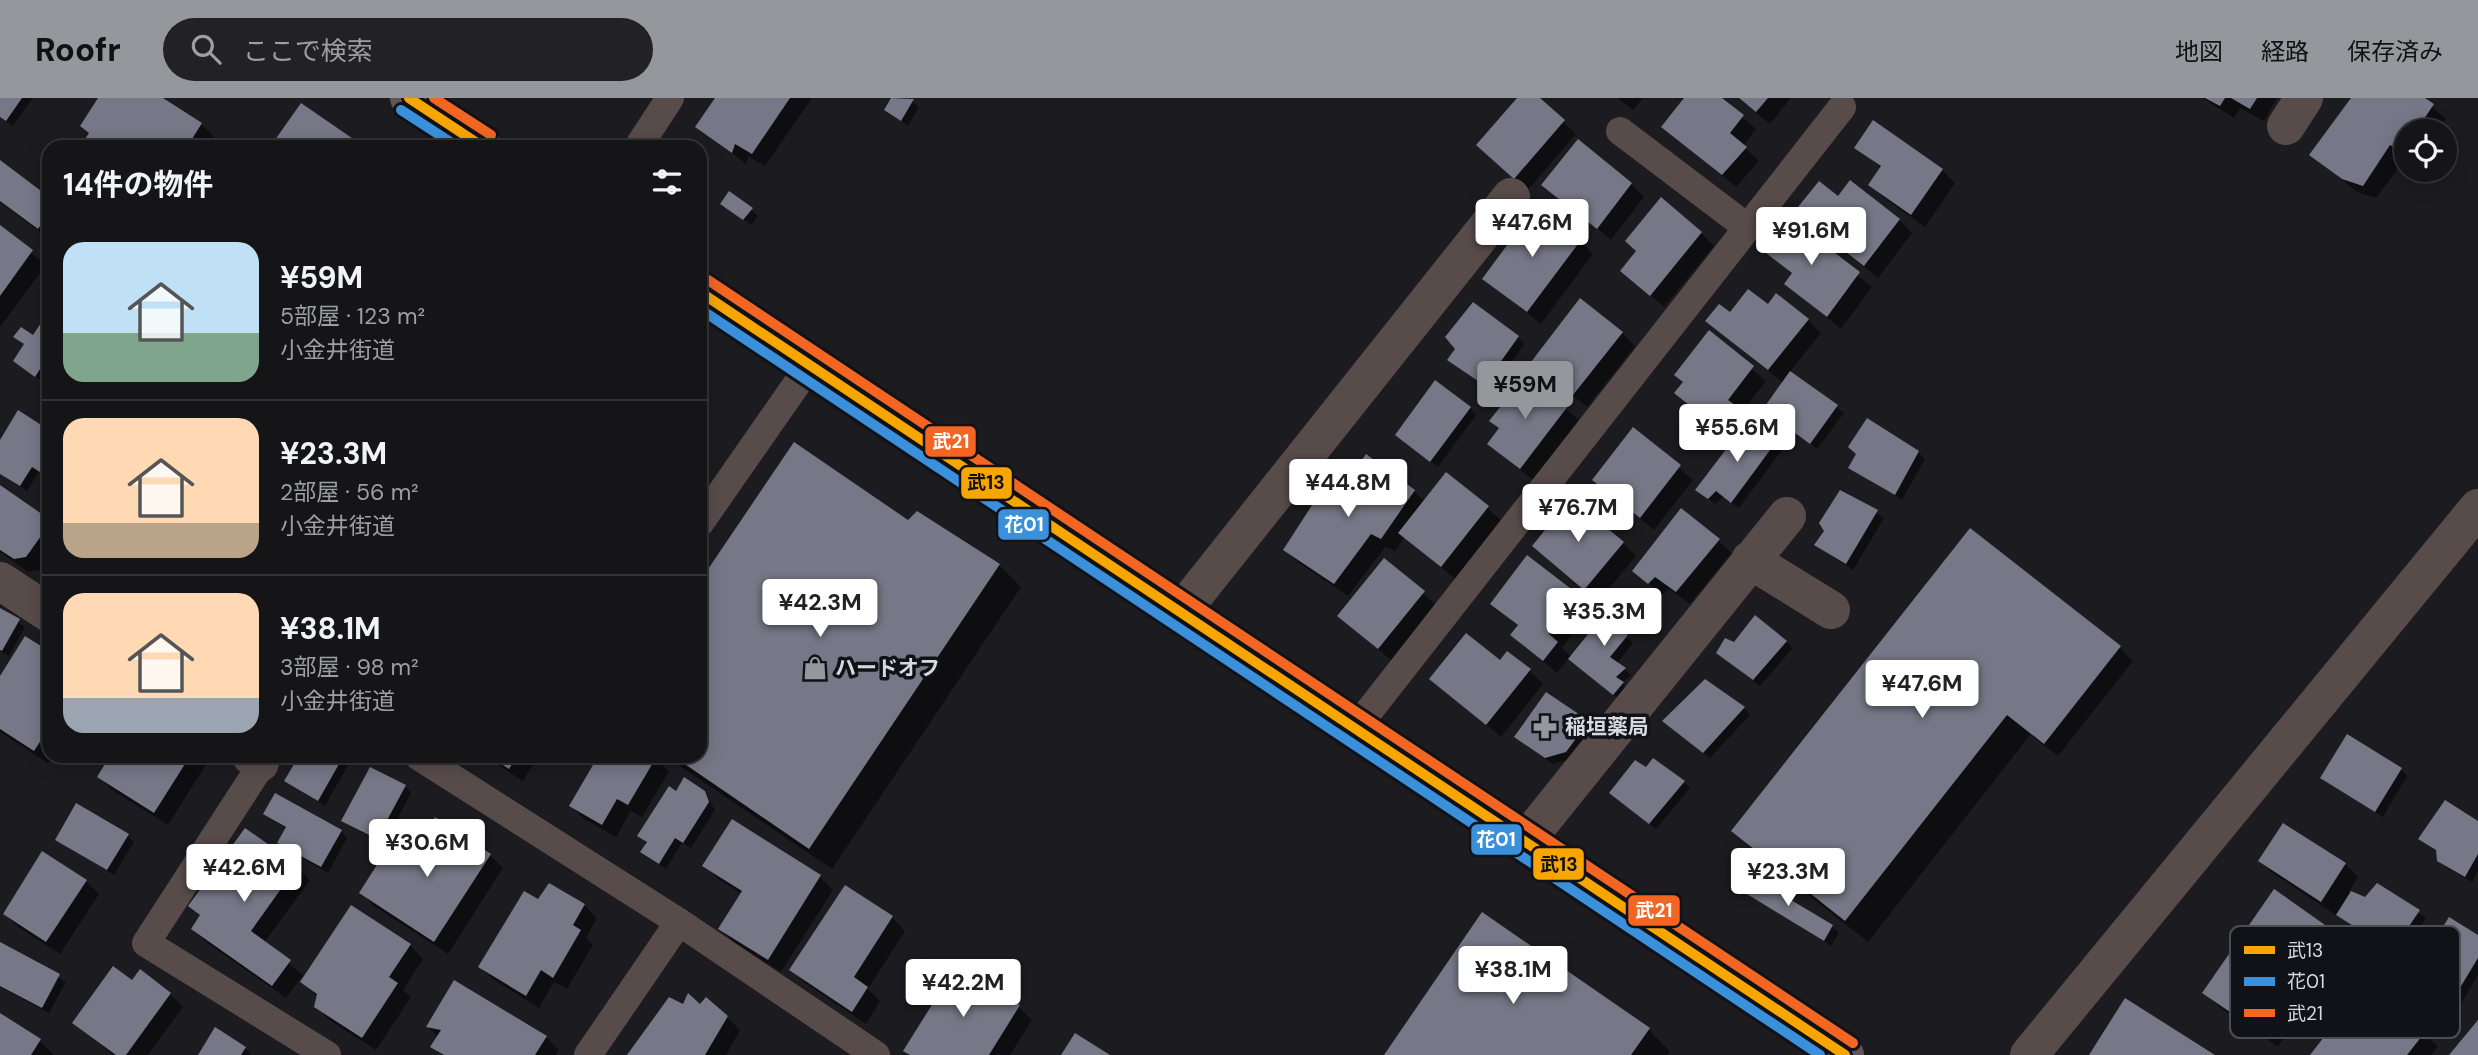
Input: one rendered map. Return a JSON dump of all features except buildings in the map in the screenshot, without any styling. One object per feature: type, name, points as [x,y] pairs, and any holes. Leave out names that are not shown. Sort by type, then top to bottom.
[{"type":"main road","points":[[409,98],[472,140]]},
{"type":"main road","points":[[707,297],[1845,1055]]},
{"type":"street","points":[[1181,612],[1511,197]]},
{"type":"street","points":[[2029,1055],[2478,508]]},
{"type":"street","points":[[1524,843],[1787,516]]},
{"type":"street","points":[[1750,560],[1831,610]]},
{"type":"street","points":[[0,581],[42,608]]},
{"type":"lane","points":[[643,140],[670,98]]},
{"type":"lane","points":[[1355,729],[1842,107]]},
{"type":"lane","points":[[1620,131],[1748,228]]},
{"type":"lane","points":[[707,513],[810,365]]},
{"type":"lane","points":[[256,763],[146,943],[327,1055]]},
{"type":"lane","points":[[429,763],[678,922],[876,1055]]},
{"type":"lane","points":[[588,1055],[678,922]]},
{"type":"transit line","name":"武13","points":[[409,98],[472,140]]},
{"type":"transit line","name":"武21","points":[[434,98],[491,135]]},
{"type":"transit line","name":"花01","points":[[401,110],[447,140]]},
{"type":"transit line","name":"武21","points":[[708,280],[1853,1043]]},
{"type":"transit line","name":"武13","points":[[707,297],[1845,1055]]},
{"type":"transit line","name":"花01","points":[[707,314],[1820,1055]]},
{"type":"place","name":"ハードオフ","points":[[815,668]]},
{"type":"place","name":"稲垣薬局","points":[[1545,727]]}]
